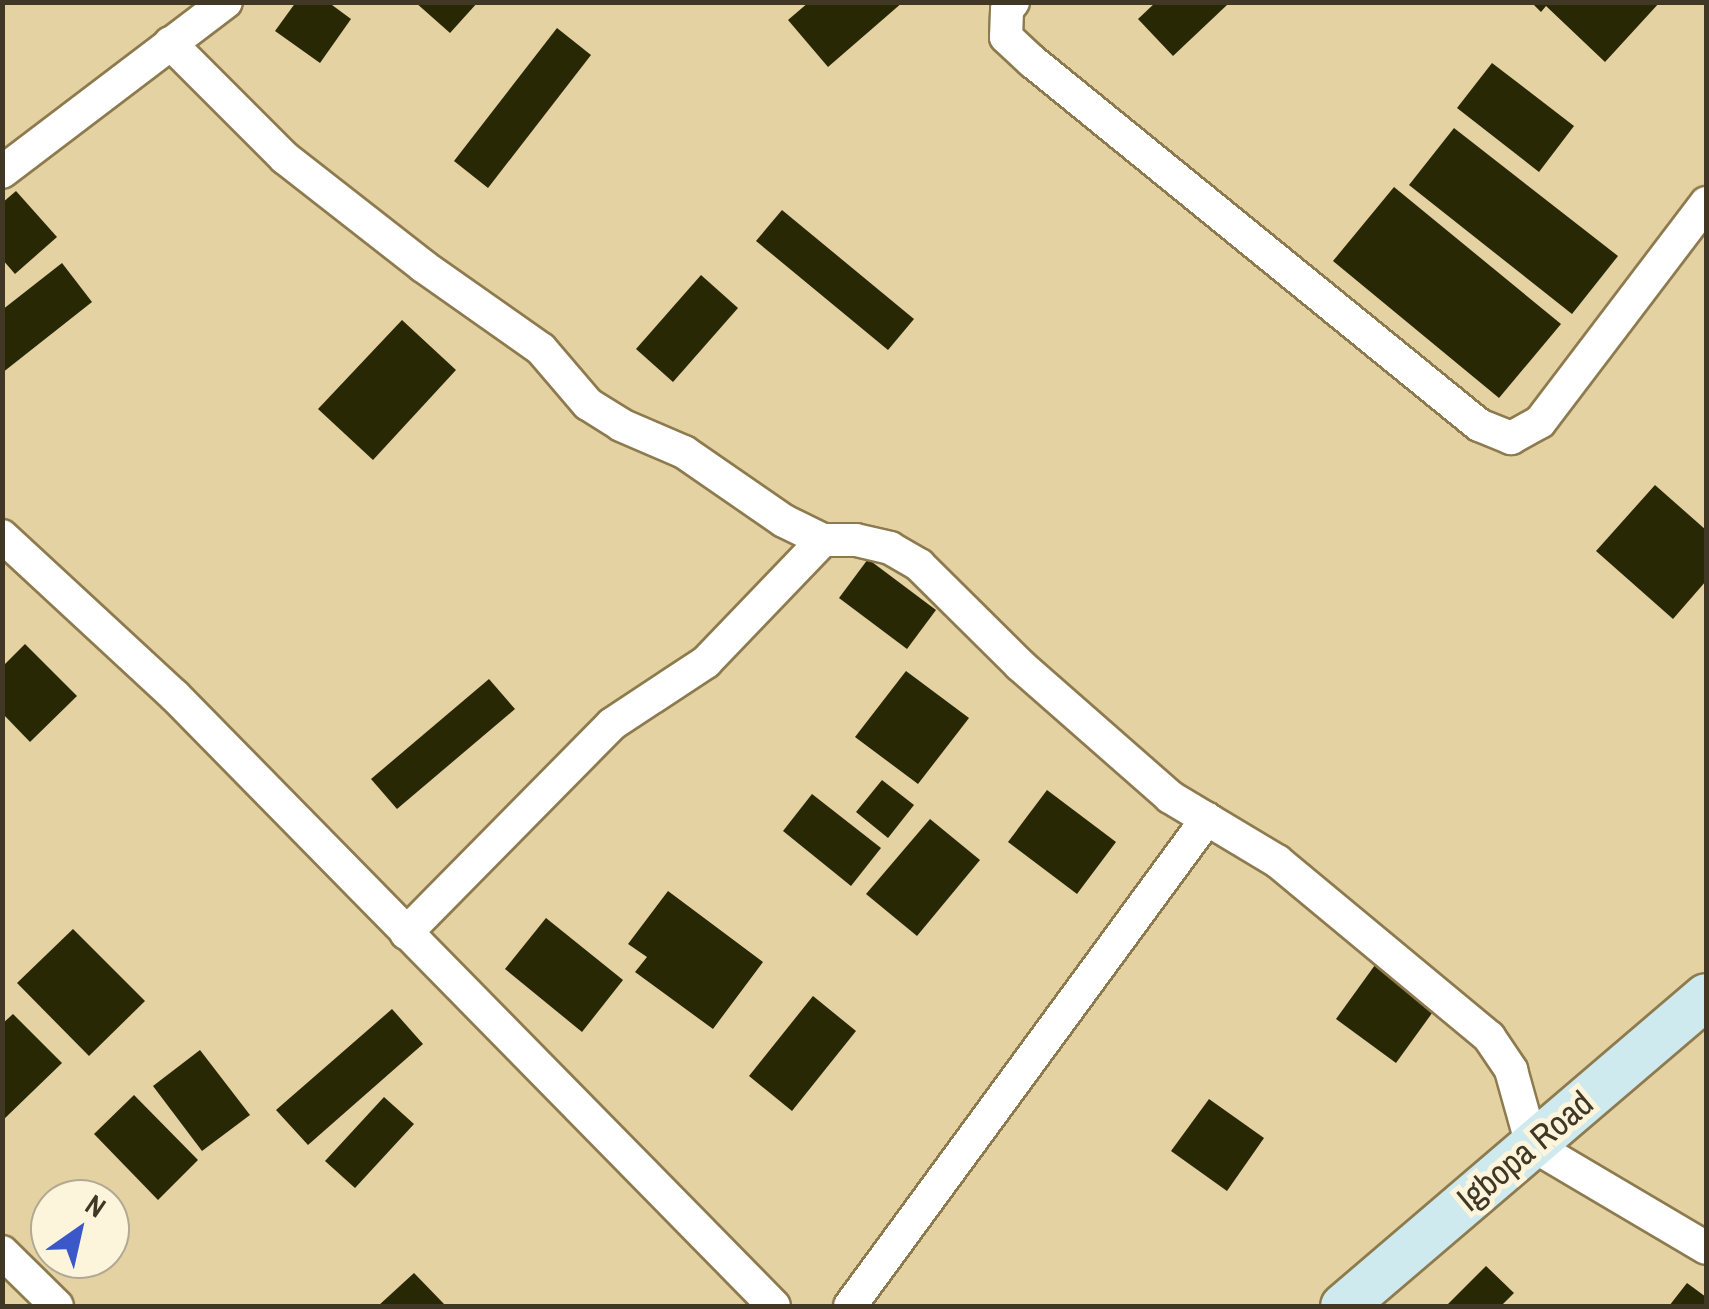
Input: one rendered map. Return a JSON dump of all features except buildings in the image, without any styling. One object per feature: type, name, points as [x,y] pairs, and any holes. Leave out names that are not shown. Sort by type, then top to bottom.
[{"type":"street","points":[[2,172],[226,2]]},
{"type":"street","points":[[1013,2],[1007,10],[1006,36],[1033,62],[1478,425],[1511,438],[1540,422],[1706,204]]},
{"type":"street","points":[[170,43],[284,158],[422,266],[541,349],[588,404],[621,425],[664,440],[784,521],[824,540],[856,540],[890,548],[919,565],[1170,797],[1276,861],[1489,1037],[1511,1070],[1532,1145],[1706,1248]]},
{"type":"street","points":[[2,536],[174,695],[774,1306]]},
{"type":"street","points":[[406,933],[612,724],[706,662],[824,540]]},
{"type":"street","points":[[850,1306],[1207,819]]},
{"type":"street","name":"Igbopa Road","points":[[1343,1306],[1706,996]]},
{"type":"street","points":[[2,1252],[57,1306]]}]
